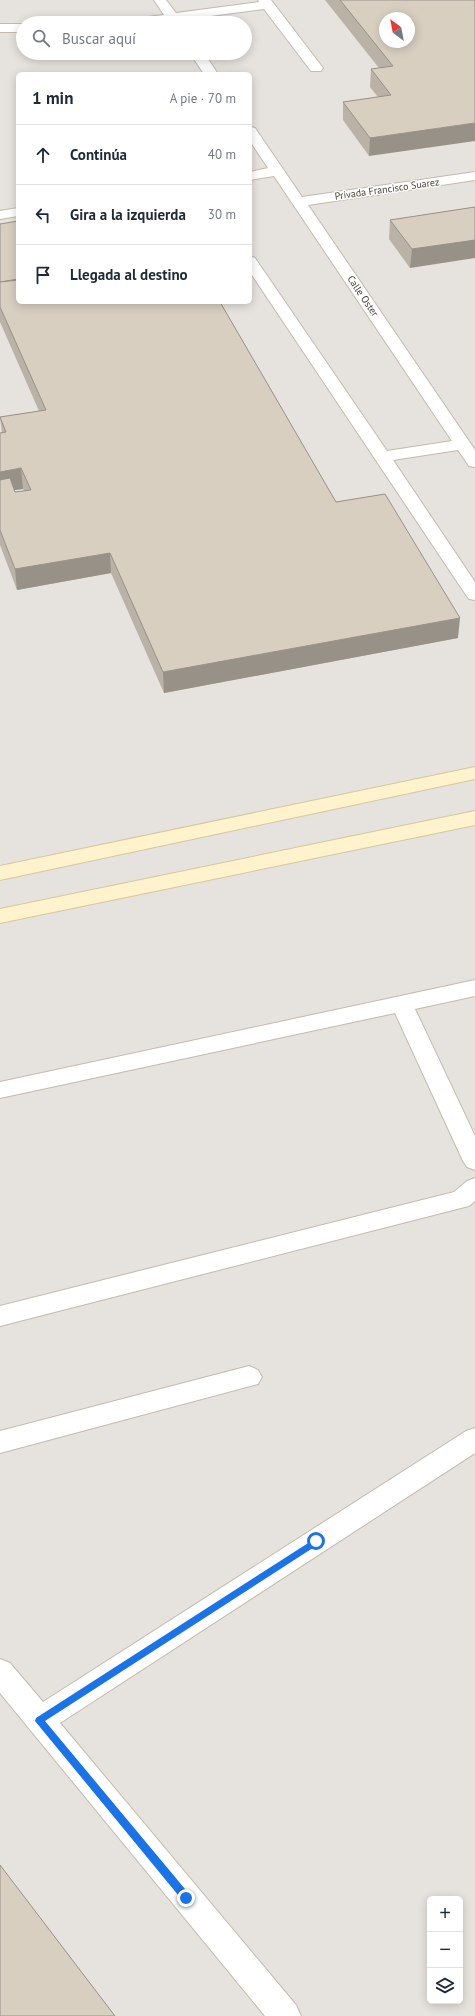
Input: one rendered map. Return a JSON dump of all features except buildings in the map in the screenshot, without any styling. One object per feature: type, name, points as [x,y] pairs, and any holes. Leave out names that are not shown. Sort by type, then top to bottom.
[{"type":"main road","points":[[0,873],[475,773]]},
{"type":"main road","points":[[0,916],[475,818]]},
{"type":"lane","points":[[160,0],[171,16]]},
{"type":"lane","points":[[196,16],[266,3],[316,68]]},
{"type":"lane","points":[[0,28],[16,28]]},
{"type":"lane","points":[[202,60],[210,72]]},
{"type":"lane","name":"Calle Oster","points":[[252,134],[475,462]]},
{"type":"lane","points":[[252,176],[278,171]]},
{"type":"lane","name":"Privada Francisco Suarez","points":[[299,202],[475,176]]},
{"type":"lane","points":[[0,215],[16,212]]},
{"type":"lane","points":[[252,264],[475,595]]},
{"type":"lane","points":[[382,457],[463,444]]},
{"type":"lane","points":[[0,1090],[402,1005],[475,988]]},
{"type":"lane","points":[[402,1005],[475,1161]]},
{"type":"lane","points":[[0,1316],[461,1199],[475,1187]]},
{"type":"lane","points":[[0,1442],[249,1377]]},
{"type":"lane","points":[[39,1721],[475,1438]]},
{"type":"lane","points":[[0,1672],[39,1721],[285,2016]]},
{"type":"shaded area","points":[[0,0],[475,0],[475,2016],[0,2016],[0,881],[6,880],[0,862]]},
{"type":"route","points":[[186,1898],[39,1721],[316,1541]]}]
